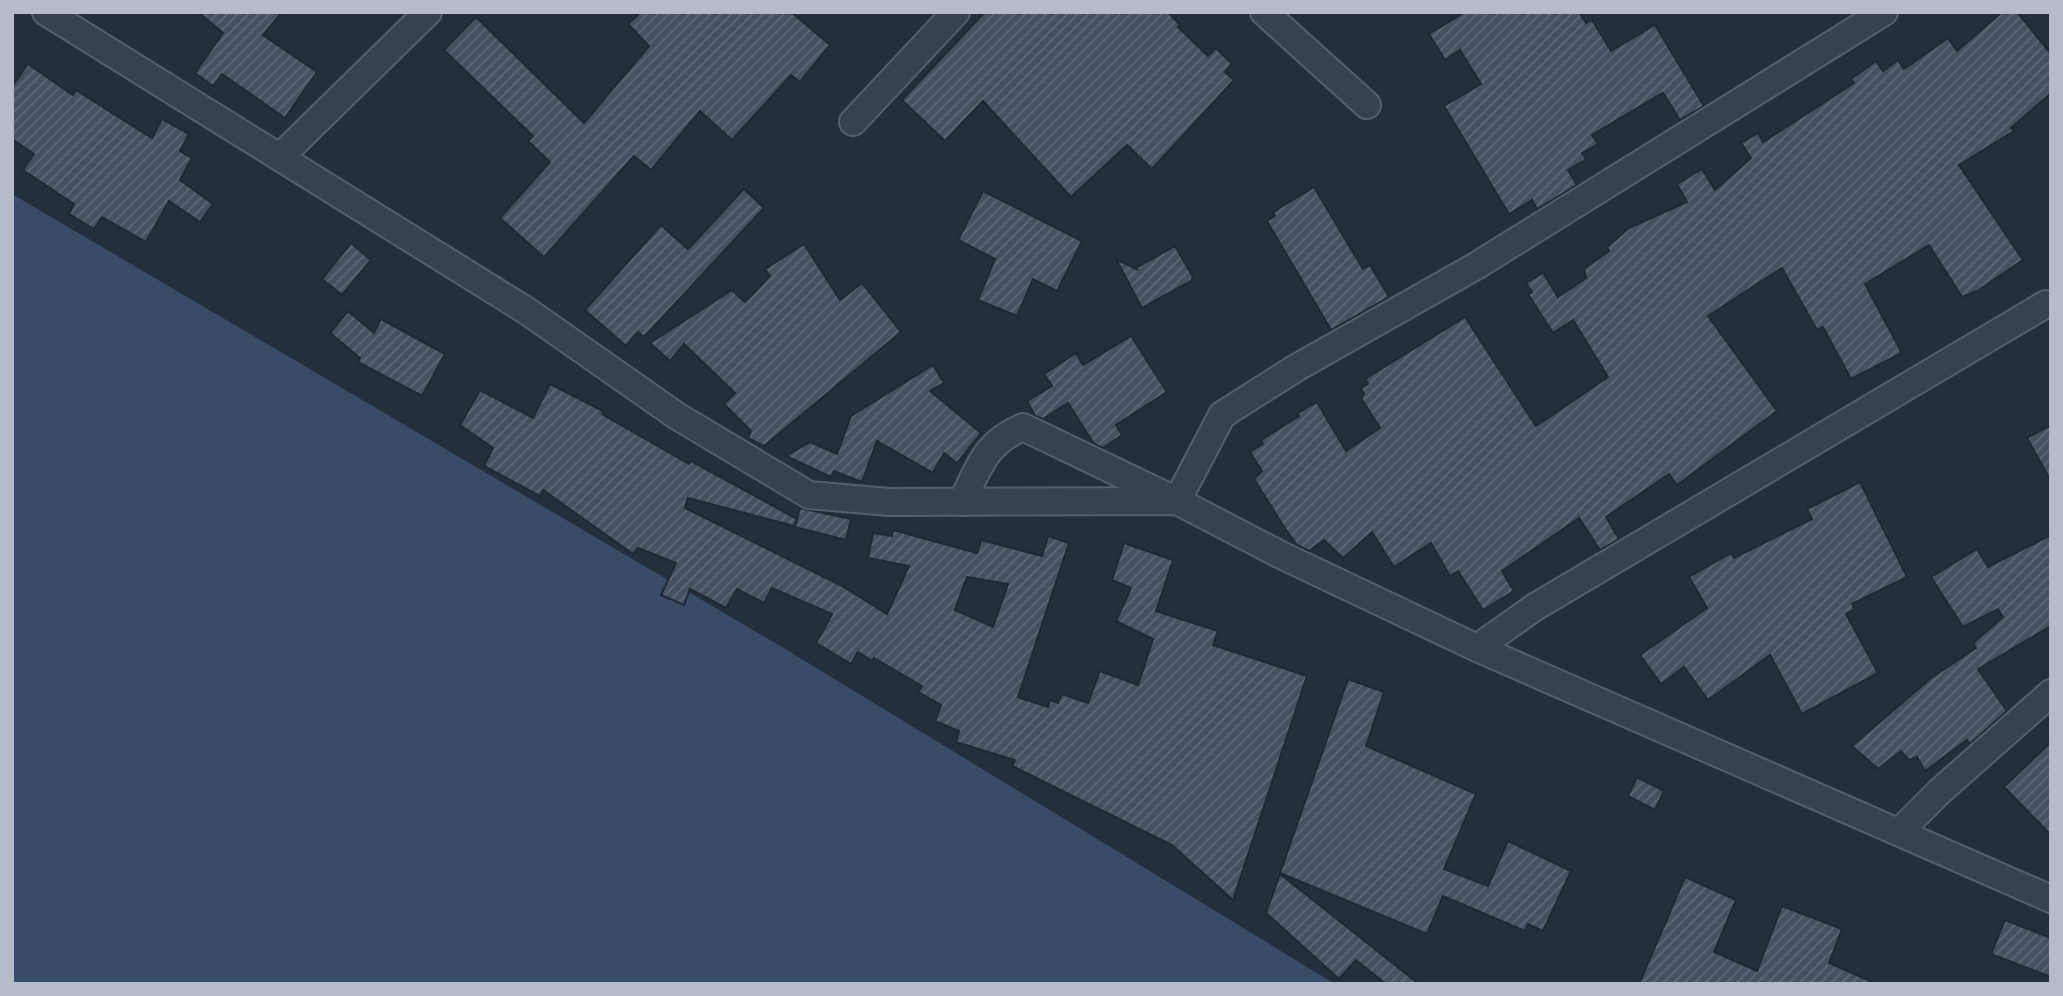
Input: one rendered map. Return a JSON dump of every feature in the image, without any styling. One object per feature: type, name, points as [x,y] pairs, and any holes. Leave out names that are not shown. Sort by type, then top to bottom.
[{"type":"street","points":[[46,12],[527,311],[677,416],[809,495],[889,502],[1177,501]]},
{"type":"street","points":[[280,157],[428,12]]},
{"type":"street","points":[[853,122],[956,12]]},
{"type":"street","points":[[1264,12],[1367,105]]},
{"type":"street","points":[[1177,501],[1222,415],[1296,368],[1476,266],[1884,12]]},
{"type":"street","points":[[1477,648],[1535,607],[2046,304]]},
{"type":"street","points":[[962,502],[981,464],[1000,437],[1023,427],[1177,501],[1283,556],[1477,648],[2051,899]]},
{"type":"street","points":[[1900,831],[1939,792],[2051,693]]},
{"type":"water","points":[[12,194],[782,647],[1335,984],[12,984]]},
{"type":"building","points":[[198,12],[282,12],[263,35],[317,72],[285,118],[222,74],[213,86],[195,73],[223,33]]},
{"type":"building","points":[[641,12],[791,12],[830,45],[800,82],[791,75],[732,140],[700,111],[651,170],[634,156],[544,257],[500,218],[550,162],[528,141],[533,136],[444,50],[476,17],[584,123],[649,46],[628,24]]},
{"type":"building","points":[[985,12],[1168,12],[1180,25],[1178,27],[1208,56],[1216,48],[1232,64],[1225,72],[1234,80],[1152,169],[1127,145],[1071,197],[983,101],[945,141],[902,100]]},
{"type":"building","points":[[1465,12],[1579,12],[1586,23],[1592,20],[1611,51],[1655,25],[1704,106],[1680,120],[1663,93],[1661,94],[1592,135],[1598,144],[1582,153],[1586,159],[1568,170],[1577,185],[1537,209],[1532,200],[1509,214],[1444,106],[1481,84],[1460,50],[1445,60],[1429,34]]},
{"type":"building","points":[[2002,12],[2017,12],[2051,54],[2051,93],[2011,128],[2014,131],[1959,165],[2023,260],[1977,291],[1962,297],[1929,245],[1865,284],[1902,353],[1851,379],[1823,327],[1817,330],[1782,268],[1708,316],[1777,411],[1677,485],[1669,474],[1606,517],[1619,539],[1600,550],[1579,518],[1502,571],[1514,591],[1483,610],[1458,571],[1450,576],[1431,543],[1394,567],[1372,532],[1343,558],[1324,540],[1309,551],[1297,545],[1254,479],[1262,471],[1250,452],[1263,444],[1261,440],[1299,416],[1297,413],[1317,402],[1346,451],[1380,428],[1361,398],[1364,394],[1361,388],[1368,384],[1365,379],[1465,317],[1536,426],[1608,377],[1573,320],[1553,333],[1528,294],[1532,292],[1526,283],[1543,273],[1558,297],[1586,278],[1584,269],[1609,251],[1607,247],[1629,228],[1687,202],[1677,184],[1702,169],[1715,190],[1751,158],[1741,143],[1758,133],[1763,142],[1854,83],[1851,79],[1876,61],[1883,71],[1898,60],[1904,69],[1948,38],[1957,51]]},
{"type":"building","points":[[28,64],[73,95],[76,90],[152,138],[162,119],[189,134],[180,151],[192,158],[180,180],[213,204],[200,222],[169,201],[146,242],[102,217],[94,229],[69,214],[74,204],[23,170],[34,154],[12,139],[12,87]]},
{"type":"building","points":[[1314,187],[1363,269],[1370,265],[1389,297],[1331,330],[1267,221],[1275,216],[1273,212]]},
{"type":"building","points":[[744,189],[764,208],[644,337],[638,332],[626,346],[585,310],[661,225],[688,249]]},
{"type":"building","points":[[983,191],[1082,241],[1057,291],[1033,279],[1017,316],[978,300],[995,259],[958,240]]},
{"type":"building","points":[[351,243],[371,260],[342,295],[322,279]]},
{"type":"building","points":[[804,244],[840,300],[862,283],[901,332],[764,446],[748,438],[751,431],[724,404],[735,393],[684,344],[670,361],[650,343],[732,290],[745,302],[770,276],[765,269]]},
{"type":"building","points":[[1175,246],[1193,277],[1191,281],[1142,308],[1116,259],[1138,270],[1136,268]]},
{"type":"building","points":[[348,311],[374,333],[381,319],[445,354],[422,396],[358,362],[360,358],[330,333]]},
{"type":"building","points":[[1131,336],[1167,392],[1116,425],[1122,435],[1103,448],[1094,444],[1068,403],[1043,419],[1035,416],[1027,401],[1052,386],[1044,374],[1076,353],[1083,365]]},
{"type":"building","points":[[933,365],[944,383],[930,391],[981,433],[957,463],[944,453],[933,473],[877,441],[862,482],[834,471],[831,477],[786,456],[810,442],[837,454],[851,416]]},
{"type":"building","points":[[550,384],[603,411],[602,414],[689,464],[691,461],[797,519],[794,526],[688,498],[685,508],[842,586],[887,614],[909,566],[868,558],[873,533],[892,536],[893,530],[977,553],[981,540],[1042,556],[1048,536],[1069,543],[1018,697],[1048,707],[1050,700],[1058,703],[1062,694],[1088,703],[1100,671],[1138,685],[1153,639],[1116,621],[1131,588],[1112,580],[1124,543],[1173,560],[1156,611],[1218,631],[1213,645],[1307,676],[1233,900],[1172,845],[1012,766],[1015,760],[956,742],[959,731],[935,721],[941,705],[918,692],[922,686],[874,658],[872,661],[858,652],[851,664],[816,643],[832,614],[772,588],[764,603],[737,589],[726,608],[690,589],[684,605],[661,595],[676,563],[638,548],[633,554],[543,490],[540,496],[484,466],[493,448],[460,425],[480,390],[533,418]],"holes":[[[967,577],[1008,584],[993,627],[955,610]]]},
{"type":"building","points":[[2051,425],[2051,481],[2027,438]]},
{"type":"building","points":[[1860,482],[1907,577],[1852,604],[1855,609],[1846,614],[1878,673],[1802,714],[1770,655],[1708,700],[1684,667],[1661,684],[1640,655],[1707,608],[1689,577],[1731,553],[1734,558],[1812,519],[1807,509]]},
{"type":"building","points":[[800,508],[851,519],[846,540],[795,527]]},
{"type":"building","points":[[2051,535],[2051,626],[1978,669],[2007,711],[1970,744],[1967,740],[1925,771],[1917,757],[1909,760],[1901,751],[1878,769],[1852,746],[1931,678],[1976,648],[1973,643],[2003,617],[1998,609],[1963,627],[1931,577],[1977,549],[1988,567]]},
{"type":"building","points":[[1348,679],[1384,692],[1366,746],[1476,794],[1444,869],[1488,886],[1508,841],[1571,871],[1543,931],[1528,924],[1525,931],[1443,896],[1427,934],[1280,873]]},
{"type":"building","points":[[2051,742],[2051,835],[2004,787]]},
{"type":"building","points":[[1637,777],[1664,791],[1655,810],[1628,796]]},
{"type":"building","points":[[1280,874],[1419,984],[1386,984],[1356,960],[1339,979],[1266,913]]},
{"type":"building","points":[[1685,877],[1736,900],[1714,952],[1757,971],[1782,906],[1842,929],[1829,963],[1877,984],[1639,984]]},
{"type":"building","points":[[2005,920],[2051,938],[2051,977],[1991,954]]}]
